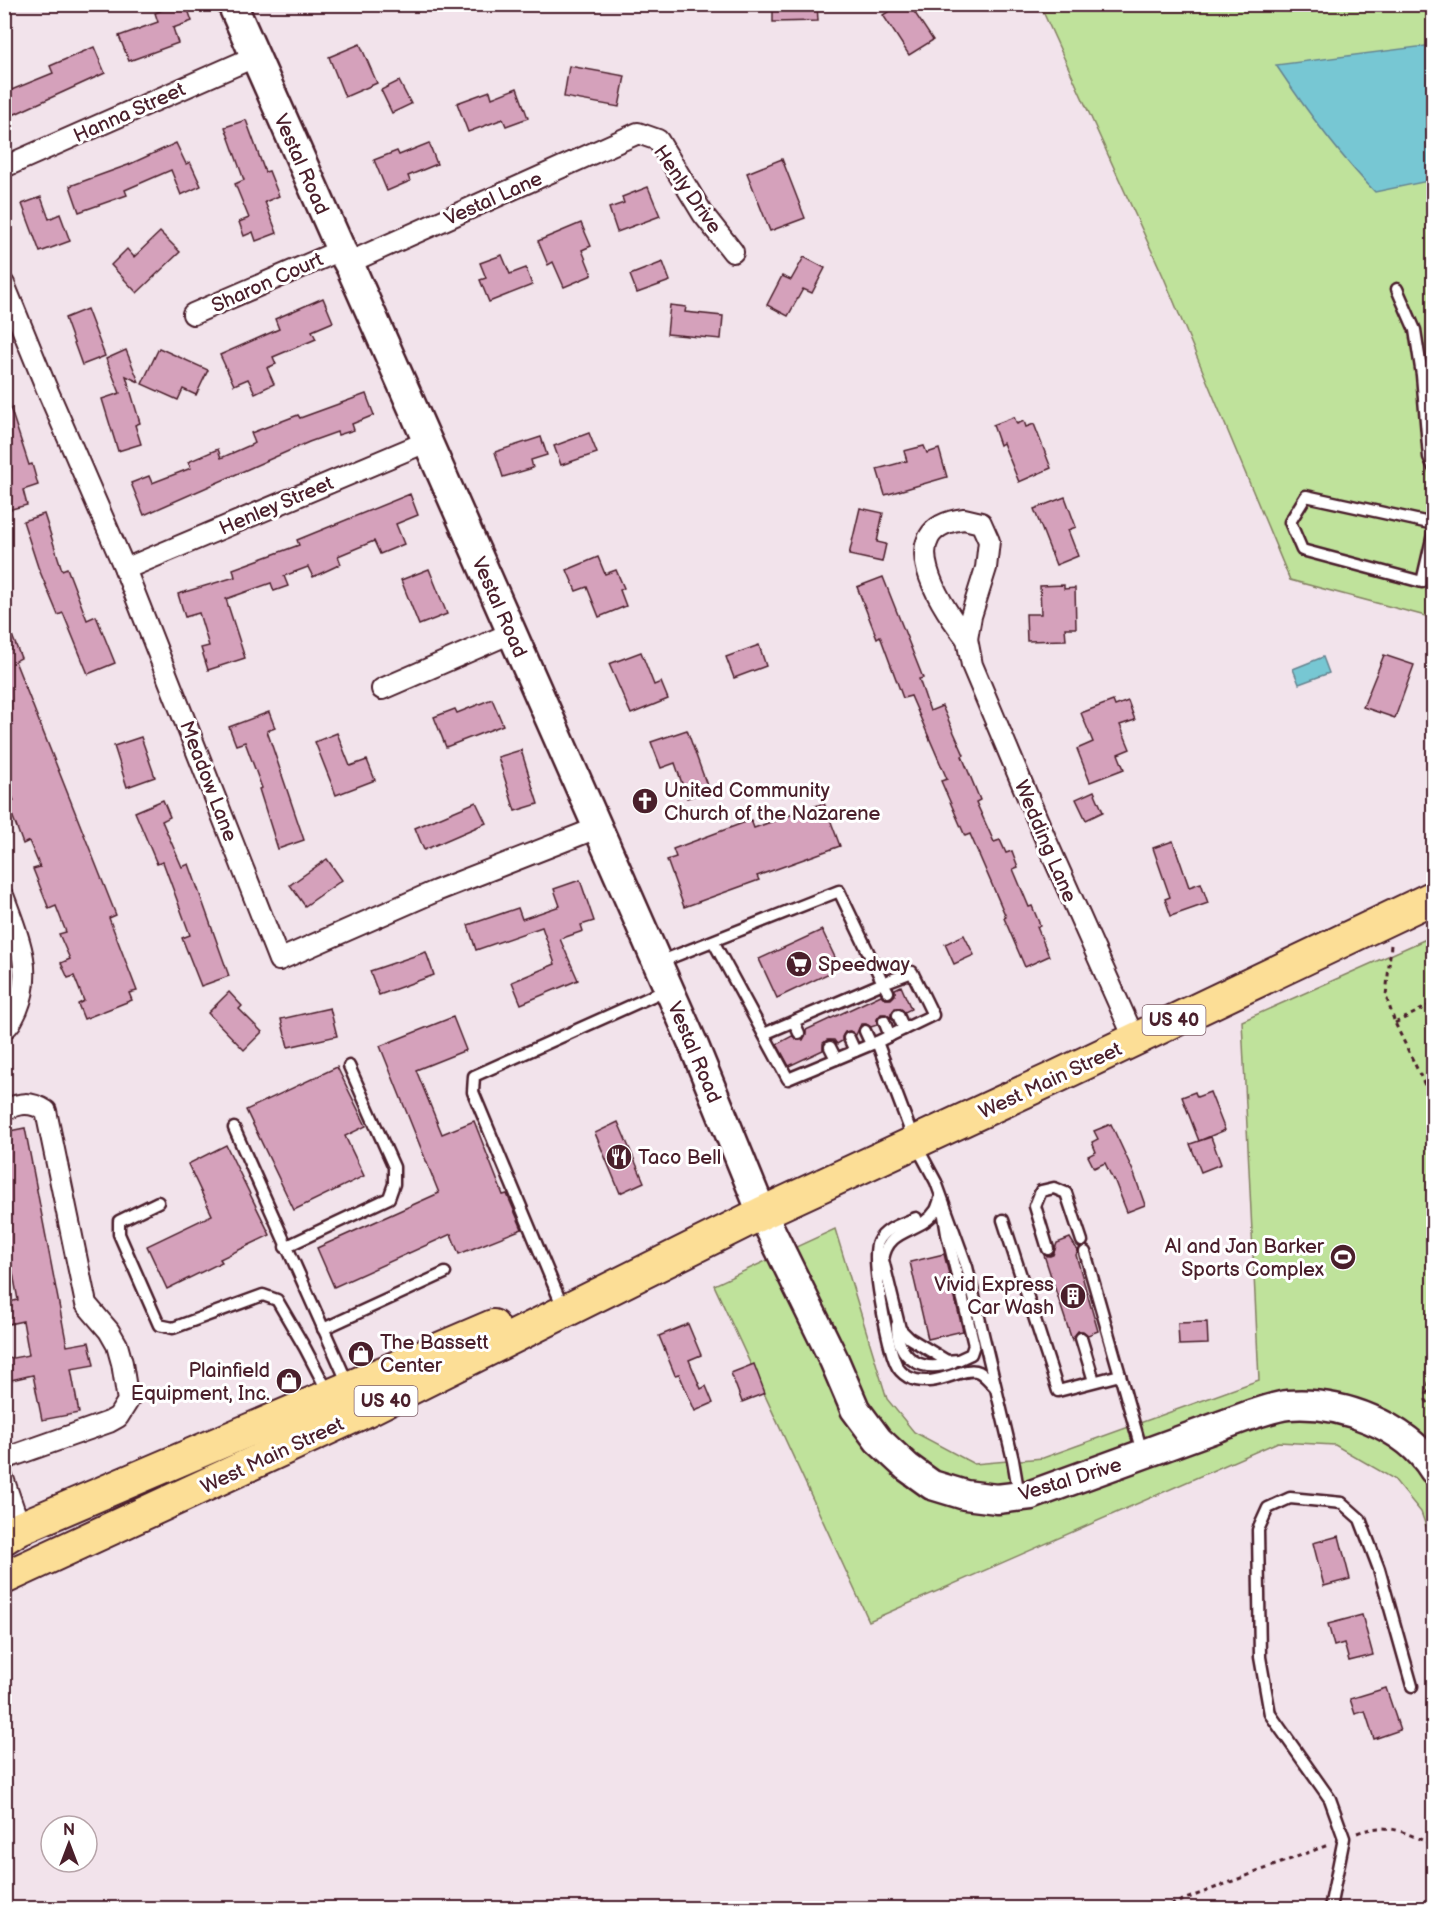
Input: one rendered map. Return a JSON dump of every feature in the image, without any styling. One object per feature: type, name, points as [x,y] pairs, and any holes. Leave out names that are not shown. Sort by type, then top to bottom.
[{"type":"main road","name":"West Main Street","points":[[10,1536],[339,1404],[915,1143],[1434,897]]},
{"type":"main road","name":"West Main Street","points":[[13,1574],[339,1404],[559,1298],[762,1213]]},
{"type":"street","name":"Vestal Road","points":[[232,4],[657,963],[762,1213]]},
{"type":"street","name":"Hanna Street","points":[[4,167],[254,57]]},
{"type":"street","name":"Vestal Lane","points":[[344,256],[638,133]]},
{"type":"street","name":"Henly Drive","points":[[638,133],[658,140],[703,214],[733,252]]},
{"type":"street","name":"Sharon Court","points":[[193,314],[344,256]]},
{"type":"street","name":"Meadow Lane","points":[[4,284],[125,569],[279,960],[436,891],[597,828]]},
{"type":"street","name":"Henley Street","points":[[125,569],[426,442]]},
{"type":"street","name":"Wedding Lane","points":[[967,639],[945,611],[926,565],[926,543],[936,526],[949,520],[964,519],[981,523],[989,541],[986,568],[971,616],[967,639],[972,665],[1134,1040]]},
{"type":"street","points":[[382,689],[511,633]]},
{"type":"street","points":[[4,898],[24,953],[24,983],[14,1017],[4,1029]]},
{"type":"street","points":[[4,1110],[26,1103],[46,1111],[86,1304],[109,1331],[117,1345],[128,1401],[118,1417],[109,1422],[4,1459]]},
{"type":"street","name":"Vestal Drive","points":[[762,1213],[834,1360],[855,1409],[878,1440],[932,1485],[965,1495],[997,1499],[1031,1495],[1253,1414],[1287,1405],[1319,1405],[1378,1422],[1408,1440],[1434,1470]]},
{"type":"street","points":[[4,1481],[13,1574]]},
{"type":"lane","points":[[1397,289],[1415,330],[1422,375],[1429,457],[1434,468]]},
{"type":"lane","points":[[1434,524],[1306,496],[1290,522],[1302,550],[1422,582],[1434,530]]},
{"type":"lane","points":[[657,963],[839,891],[886,988]]},
{"type":"lane","points":[[713,941],[788,1079],[890,1036],[933,1015],[912,972],[886,988],[836,1010],[814,1013],[764,1034]]},
{"type":"lane","points":[[559,1298],[473,1092],[474,1076],[668,989]]},
{"type":"lane","points":[[814,1013],[819,1024]]},
{"type":"lane","points":[[898,1015],[904,1029]]},
{"type":"lane","points":[[794,1022],[799,1033]]},
{"type":"lane","points":[[884,1022],[890,1036]]},
{"type":"lane","points":[[865,1031],[874,1043],[915,1143],[936,1182],[967,1267],[1020,1496]]},
{"type":"lane","points":[[849,1038],[855,1051]]},
{"type":"lane","points":[[830,1047],[836,1059]]},
{"type":"lane","points":[[810,1056],[815,1067]]},
{"type":"lane","points":[[285,1246],[389,1198],[393,1184],[393,1167],[349,1066]]},
{"type":"lane","points":[[234,1128],[323,1329],[339,1404]]},
{"type":"lane","points":[[1048,1249],[1035,1206],[1041,1191],[1054,1188],[1066,1193],[1082,1241]]},
{"type":"lane","points":[[941,1197],[935,1212],[890,1240],[884,1249],[883,1260],[900,1329],[909,1338],[947,1361],[958,1360]]},
{"type":"lane","points":[[897,1316],[897,1332],[901,1346],[914,1363],[934,1367],[971,1354],[974,1345],[947,1234],[941,1197]]},
{"type":"lane","points":[[941,1197],[928,1210],[890,1230],[883,1236],[876,1250],[876,1266],[892,1352],[896,1365],[905,1375],[915,1380],[931,1382],[968,1370],[978,1371],[996,1388]]},
{"type":"lane","points":[[158,1202],[119,1221],[119,1234],[159,1325],[173,1328],[263,1295],[276,1300],[339,1404]]},
{"type":"lane","points":[[1003,1220],[1059,1392],[1120,1375]]},
{"type":"lane","points":[[1085,1252],[1143,1455]]},
{"type":"lane","points":[[323,1329],[445,1273]]},
{"type":"lane","points":[[1081,1338],[1094,1382]]},
{"type":"lane","points":[[1330,1908],[1344,1838],[1330,1799],[1270,1714],[1260,1657],[1258,1530],[1268,1508],[1290,1498],[1342,1503],[1360,1519],[1379,1569],[1412,1686]]},
{"type":"path","points":[[1382,921],[1392,947],[1386,996],[1395,1023],[1434,1104]]},
{"type":"path","points":[[1395,1023],[1434,1003]]},
{"type":"path","points":[[1434,1355],[1426,1400],[1434,1413]]},
{"type":"path","points":[[1162,1908],[1372,1828],[1383,1826],[1434,1845]]},
{"type":"green space","points":[[1040,5],[1433,5],[1433,618],[1290,580],[1164,278]]},
{"type":"green space","name":"Al and Jan Barker Sports Complex","points":[[1433,936],[1433,1546],[1421,1512],[1394,1479],[1335,1445],[1278,1442],[869,1621],[714,1285],[835,1229],[887,1399],[914,1432],[974,1464],[1043,1458],[1259,1380],[1242,1021]]},
{"type":"water","points":[[1433,45],[1433,180],[1375,192],[1322,131],[1276,65]]},
{"type":"water","points":[[1323,657],[1329,673],[1299,684],[1293,669]]},
{"type":"building","points":[[176,4],[186,4],[192,21],[173,28],[178,43],[129,61],[119,36],[158,22],[155,13]]},
{"type":"building","points":[[773,4],[817,4],[818,21],[773,22]]},
{"type":"building","points":[[900,4],[909,4],[933,40],[909,55],[883,15]]},
{"type":"building","points":[[360,44],[377,83],[345,97],[329,57]]},
{"type":"building","points":[[94,47],[105,73],[4,119],[4,93],[53,73],[50,66]]},
{"type":"building","points":[[569,66],[625,76],[619,107],[564,97]]},
{"type":"building","points":[[399,81],[411,104],[392,113],[381,90]]},
{"type":"building","points":[[517,88],[528,118],[506,126],[503,119],[468,132],[457,103],[490,91],[492,98]]},
{"type":"building","points":[[246,120],[265,172],[269,171],[279,196],[265,202],[277,233],[256,241],[253,232],[244,236],[239,222],[249,218],[235,184],[244,180],[225,127]]},
{"type":"building","points":[[176,143],[186,164],[190,162],[201,186],[181,195],[171,170],[125,190],[127,195],[79,212],[70,186],[128,165]]},
{"type":"building","points":[[429,143],[437,164],[408,176],[410,181],[387,191],[374,160],[397,151],[399,155]]},
{"type":"building","points":[[782,159],[805,218],[770,231],[747,173]]},
{"type":"building","points":[[648,187],[660,216],[617,232],[609,208],[624,203],[622,197]]},
{"type":"building","points":[[41,197],[49,219],[60,214],[70,241],[40,252],[22,204]]},
{"type":"building","points":[[581,223],[591,246],[582,250],[592,275],[564,287],[553,262],[548,265],[538,241]]},
{"type":"building","points":[[160,232],[180,252],[137,293],[111,265],[127,249],[134,257]]},
{"type":"building","points":[[502,255],[510,274],[526,268],[532,285],[489,302],[480,280],[486,278],[480,263]]},
{"type":"building","points":[[804,257],[825,268],[812,293],[803,289],[788,316],[767,305],[782,276],[791,280]]},
{"type":"building","points":[[663,262],[670,281],[637,293],[630,275]]},
{"type":"building","points":[[323,298],[333,322],[312,331],[316,339],[273,357],[276,364],[267,368],[274,384],[255,393],[248,379],[234,385],[220,355],[279,329],[275,319]]},
{"type":"building","points":[[670,305],[686,307],[685,312],[723,316],[721,339],[667,334]]},
{"type":"building","points":[[87,309],[105,356],[82,365],[65,318]]},
{"type":"building","points":[[159,348],[208,370],[196,395],[183,389],[178,400],[142,384]]},
{"type":"building","points":[[126,350],[139,382],[126,376],[140,423],[135,425],[141,444],[118,451],[102,399],[120,393],[106,359]]},
{"type":"building","points":[[366,394],[374,415],[352,424],[354,430],[338,435],[337,432],[309,442],[144,515],[131,483],[149,476],[152,483],[191,468],[188,462],[218,449],[221,458],[255,443],[251,433],[298,415],[300,418]]},
{"type":"building","points":[[4,398],[7,398],[38,485],[23,490],[27,505],[4,511],[4,472],[11,470],[4,450]]},
{"type":"building","points":[[1014,417],[1017,424],[1024,421],[1026,427],[1034,424],[1051,468],[1019,482],[1003,443],[1000,445],[993,425]]},
{"type":"building","points":[[589,433],[597,453],[561,465],[554,446]]},
{"type":"building","points":[[541,437],[547,455],[531,460],[533,468],[503,477],[495,452]]},
{"type":"building","points":[[924,446],[927,453],[939,449],[947,477],[885,495],[877,469],[907,461],[904,451]]},
{"type":"building","points":[[410,494],[418,515],[396,524],[404,544],[380,554],[374,541],[338,556],[341,564],[313,577],[308,567],[284,576],[288,586],[274,591],[271,583],[226,599],[245,658],[208,670],[201,648],[209,646],[199,613],[185,617],[178,594],[235,577],[233,569],[299,545],[297,540]]},
{"type":"building","points":[[1065,497],[1076,527],[1068,530],[1078,556],[1056,565],[1034,509]]},
{"type":"building","points":[[860,508],[883,513],[877,542],[886,544],[882,562],[849,555]]},
{"type":"building","points":[[44,514],[62,570],[67,568],[87,620],[96,616],[115,663],[88,674],[63,613],[58,615],[38,567],[23,521]]},
{"type":"building","points":[[598,557],[605,574],[616,570],[624,588],[620,590],[626,606],[599,617],[587,587],[576,591],[567,570]]},
{"type":"building","points":[[429,569],[447,614],[419,625],[401,580]]},
{"type":"building","points":[[883,577],[923,678],[919,679],[930,711],[942,706],[964,755],[962,756],[980,800],[976,802],[994,842],[1000,840],[1006,853],[1012,851],[1018,867],[1013,869],[1029,907],[1032,906],[1040,925],[1037,927],[1049,956],[1025,967],[970,834],[965,836],[941,781],[947,779],[911,696],[903,698],[880,636],[877,638],[857,587]]},
{"type":"building","points":[[1064,585],[1064,589],[1075,588],[1076,628],[1065,628],[1066,640],[1027,641],[1026,614],[1041,614],[1040,586]]},
{"type":"building","points":[[5,618],[21,658],[15,661],[116,915],[109,918],[137,991],[129,993],[132,1000],[84,1019],[78,1004],[84,1001],[74,976],[68,978],[61,963],[70,959],[59,934],[66,932],[56,906],[49,909],[33,869],[40,867],[29,841],[23,844],[8,804],[14,801],[4,777]]},
{"type":"building","points":[[759,645],[766,666],[734,678],[726,657]]},
{"type":"building","points":[[641,652],[654,685],[661,682],[668,699],[631,714],[609,664]]},
{"type":"building","points":[[1384,655],[1414,665],[1395,718],[1363,707]]},
{"type":"building","points":[[492,699],[503,725],[446,747],[434,717],[455,709],[457,713]]},
{"type":"building","points":[[1113,701],[1115,706],[1128,701],[1135,720],[1120,725],[1130,749],[1118,754],[1124,769],[1090,782],[1077,749],[1093,742],[1081,713]]},
{"type":"building","points":[[269,712],[275,728],[267,731],[304,840],[278,849],[259,789],[262,788],[245,742],[236,745],[229,727]]},
{"type":"building","points":[[687,730],[709,791],[687,798],[675,763],[661,768],[651,742]]},
{"type":"building","points":[[337,733],[350,766],[367,760],[375,780],[336,795],[315,742]]},
{"type":"building","points":[[141,737],[155,777],[127,787],[114,746]]},
{"type":"building","points":[[521,750],[538,804],[515,811],[498,757]]},
{"type":"building","points":[[1094,791],[1103,812],[1086,820],[1076,799]]},
{"type":"building","points":[[163,800],[170,817],[162,821],[182,867],[189,864],[229,976],[201,986],[182,938],[190,935],[163,862],[157,864],[135,812]]},
{"type":"building","points":[[476,802],[486,823],[424,850],[415,828]]},
{"type":"building","points":[[824,803],[840,846],[757,876],[759,880],[684,907],[667,860],[676,857],[673,849],[751,820],[754,828]]},
{"type":"building","points":[[1173,841],[1189,887],[1201,883],[1208,903],[1171,916],[1165,899],[1170,897],[1153,848]]},
{"type":"building","points":[[327,859],[342,880],[305,906],[290,885]]},
{"type":"building","points":[[580,880],[594,921],[581,925],[583,931],[560,939],[578,980],[521,1004],[512,982],[555,964],[542,927],[476,950],[468,925],[518,908],[522,919],[560,906],[554,889]]},
{"type":"building","name":"Speedway","points":[[822,930],[840,968],[777,998],[759,959]]},
{"type":"building","points":[[964,935],[974,955],[954,964],[945,944]]},
{"type":"building","points":[[426,952],[434,975],[379,995],[370,971]]},
{"type":"building","name":"Speedway","points":[[901,986],[911,1009],[905,1012],[895,1008],[891,1018],[886,1014],[881,1014],[877,1019],[877,1025],[871,1027],[861,1024],[856,1035],[850,1031],[845,1032],[842,1041],[837,1044],[834,1040],[827,1040],[823,1043],[823,1050],[789,1066],[777,1044],[792,1036],[803,1040],[806,1030],[881,995],[885,999],[891,999],[895,995],[895,989]]},
{"type":"building","points":[[229,992],[242,1006],[239,1009],[262,1032],[244,1050],[208,1013]]},
{"type":"building","points":[[330,1008],[337,1036],[288,1047],[281,1019]]},
{"type":"building","points":[[453,1017],[466,1050],[416,1070],[442,1134],[474,1121],[503,1195],[507,1194],[522,1229],[459,1254],[451,1234],[334,1287],[317,1248],[439,1193],[380,1046]]},
{"type":"building","points":[[337,1067],[366,1126],[345,1136],[364,1176],[294,1210],[246,1110]]},
{"type":"building","points":[[1195,1092],[1197,1097],[1210,1092],[1225,1130],[1199,1141],[1182,1097]]},
{"type":"building","name":"Taco Bell","points":[[618,1122],[644,1182],[620,1193],[595,1133]]},
{"type":"building","points":[[1111,1124],[1133,1171],[1145,1205],[1127,1212],[1105,1163],[1094,1168],[1088,1156],[1096,1152],[1092,1142],[1098,1139],[1094,1131]]},
{"type":"building","points":[[25,1128],[67,1346],[89,1342],[94,1365],[71,1369],[79,1413],[42,1420],[33,1375],[11,1380],[7,1359],[29,1355],[23,1321],[4,1325],[4,1303],[18,1300],[12,1268],[4,1270],[4,1247],[8,1246],[4,1230],[4,1132]]},
{"type":"building","points":[[1211,1137],[1221,1164],[1201,1172],[1190,1144]]},
{"type":"building","points":[[226,1145],[270,1235],[220,1259],[222,1262],[167,1289],[147,1246],[212,1215],[188,1164]]},
{"type":"building","name":"Vivid Express Car Wash","points":[[1070,1238],[1078,1251],[1076,1255],[1098,1331],[1088,1335],[1083,1331],[1078,1331],[1072,1340],[1044,1255],[1053,1255],[1057,1243]]},
{"type":"building","points":[[944,1254],[963,1331],[928,1339],[910,1262]]},
{"type":"building","points":[[1207,1322],[1208,1344],[1179,1345],[1178,1323]]},
{"type":"building","points":[[688,1324],[701,1355],[689,1360],[701,1389],[706,1386],[713,1403],[695,1411],[679,1374],[675,1375],[659,1336]]},
{"type":"building","points":[[754,1364],[765,1393],[742,1402],[731,1373]]},
{"type":"building","points":[[1339,1536],[1350,1579],[1324,1586],[1313,1543]]},
{"type":"building","points":[[1362,1615],[1373,1655],[1349,1661],[1344,1643],[1334,1646],[1328,1624]]},
{"type":"building","points":[[1386,1688],[1400,1730],[1374,1739],[1365,1711],[1355,1714],[1350,1699]]},
{"type":"place","name":"United Community Church of the Nazarene","points":[[645,801]]},
{"type":"place","name":"Speedway","points":[[799,964]]},
{"type":"place","name":"Taco Bell","points":[[619,1157]]},
{"type":"place","name":"Al and Jan Barker Sports Complex","points":[[1343,1257]]},
{"type":"place","name":"Vivid Express Car Wash","points":[[1073,1296]]},
{"type":"place","name":"The Bassett Center","points":[[361,1354]]},
{"type":"place","name":"Plainfield Equipment, Inc.","points":[[289,1381]]}]
